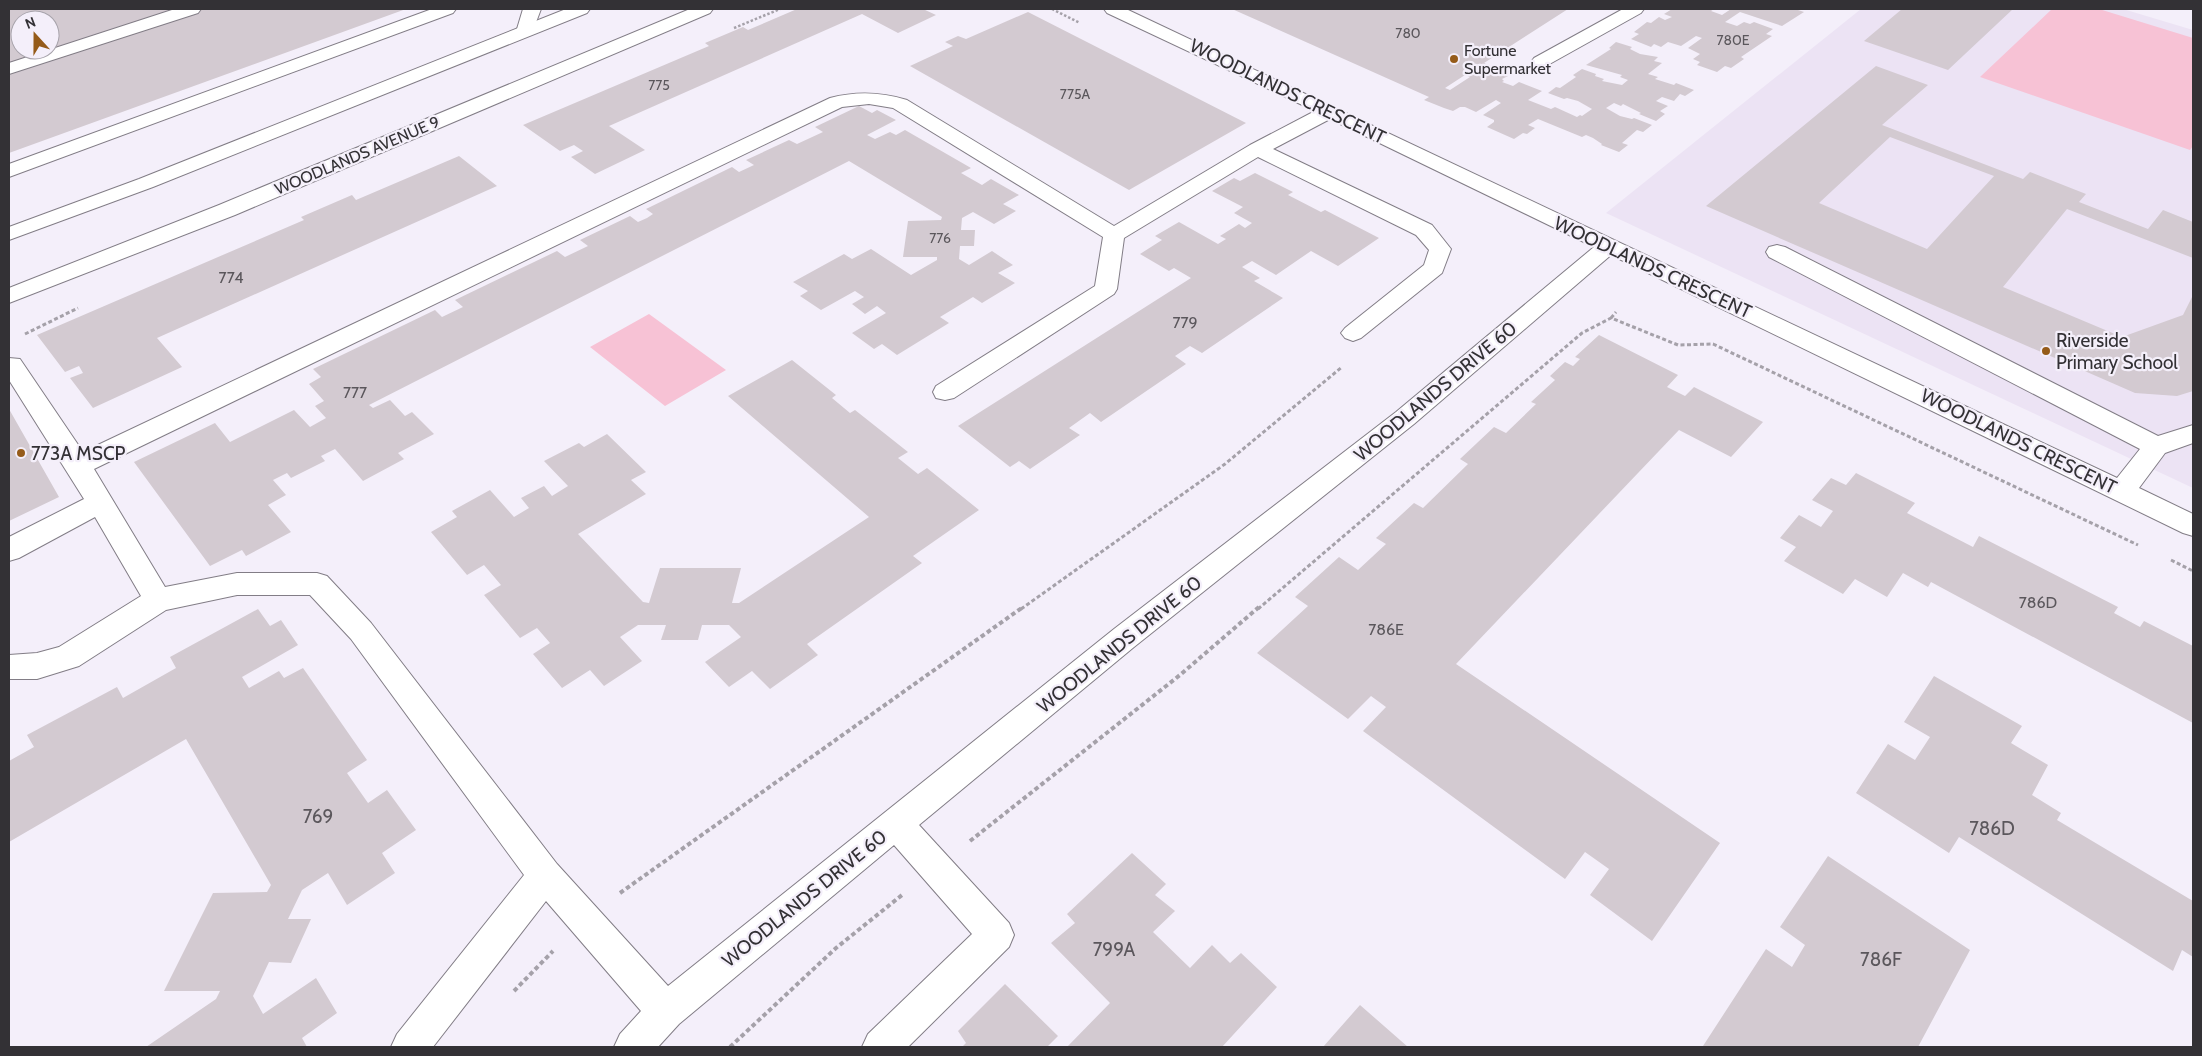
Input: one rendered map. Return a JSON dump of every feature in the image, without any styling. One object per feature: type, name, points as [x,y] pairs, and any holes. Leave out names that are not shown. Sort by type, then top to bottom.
[{"type":"street","points":[[9,69],[192,9]]},
{"type":"street","points":[[9,171],[447,9]]},
{"type":"street","points":[[9,234],[146,183],[529,19],[581,9]]},
{"type":"street","name":"WOODLANDS AVENUE 9","points":[[9,296],[236,206],[704,9]]},
{"type":"street","name":"WOODLANDS CRESCENT","points":[[1113,9],[1330,111],[2193,526]]},
{"type":"street","points":[[1540,62],[1635,9]]},
{"type":"street","points":[[78,465],[837,102],[862,98],[884,98],[900,104],[1114,235]]},
{"type":"street","points":[[1114,235],[1257,149],[1330,111]]},
{"type":"street","points":[[1257,149],[1424,230],[1440,249],[1434,268],[1353,333]]},
{"type":"street","points":[[945,392],[1106,289],[1114,235]]},
{"type":"street","name":"WOODLANDS DRIVE 60","points":[[633,1047],[666,1011],[1124,638],[1405,418],[1609,246]]},
{"type":"street","points":[[1777,252],[2156,446]]},
{"type":"street","points":[[11,365],[78,465],[158,600]]},
{"type":"street","points":[[2122,491],[2156,446],[2193,434]]},
{"type":"street","points":[[9,550],[100,503]]},
{"type":"street","points":[[9,667],[37,666],[68,657],[158,600],[237,584],[317,584],[361,631],[544,875],[666,1011]]},
{"type":"street","points":[[881,1047],[996,936],[896,823]]},
{"type":"street","points":[[410,1047],[544,875]]},
{"type":"path","points":[[1052,9],[1087,26]]},
{"type":"path","points":[[730,1047],[836,948],[1180,675],[1582,334],[1611,318],[1616,312]]},
{"type":"path","points":[[1611,318],[1678,346],[1714,344],[2140,546]]},
{"type":"path","points":[[508,997],[584,919],[1225,464],[1345,365]]},
{"type":"path","points":[[2167,558],[2193,571]]},
{"type":"shaded area","name":"Riverside Primary School","points":[[1861,9],[2123,9],[2193,30],[2193,488],[1606,213]]},
{"type":"shaded area","points":[[2052,9],[2099,9],[2193,38],[2193,146],[2190,150],[1980,77]]},
{"type":"shaded area","points":[[649,314],[726,370],[665,406],[590,347]]},
{"type":"building","points":[[9,9],[406,9],[9,153]]},
{"type":"building","points":[[797,9],[923,9],[936,15],[898,33],[862,14],[609,126],[645,150],[595,174],[571,157],[583,151],[574,145],[560,151],[523,125],[709,46],[705,43],[743,27],[748,30]]},
{"type":"building","points":[[1232,9],[1568,9],[1484,63],[1508,76],[1502,79],[1504,81],[1502,82],[1513,86],[1519,82],[1542,91],[1528,100],[1551,109],[1555,107],[1577,117],[1592,109],[1578,101],[1564,99],[1548,93],[1556,87],[1560,88],[1576,77],[1573,75],[1582,69],[1596,74],[1595,76],[1604,79],[1602,81],[1622,85],[1628,80],[1620,77],[1622,75],[1586,65],[1611,49],[1609,48],[1616,42],[1632,47],[1630,49],[1640,54],[1658,57],[1654,61],[1662,63],[1648,74],[1658,77],[1655,79],[1674,85],[1676,83],[1694,90],[1685,96],[1680,94],[1674,101],[1662,97],[1656,101],[1668,106],[1660,111],[1665,114],[1656,121],[1639,114],[1641,113],[1623,104],[1621,106],[1614,103],[1606,108],[1620,116],[1634,118],[1652,125],[1643,132],[1637,130],[1622,143],[1628,145],[1619,152],[1601,145],[1586,135],[1582,137],[1538,119],[1528,125],[1535,128],[1527,134],[1523,133],[1514,139],[1487,127],[1494,120],[1483,115],[1501,103],[1496,100],[1476,112],[1465,107],[1460,107],[1453,111],[1424,100],[1429,97]],"holes":[[[1465,75],[1470,77],[1450,90],[1445,88]]]},
{"type":"building","points":[[1672,9],[1714,9],[1711,11],[1722,15],[1731,9],[1800,9],[1798,10],[1804,12],[1782,26],[1740,12],[1725,22],[1737,26],[1744,22],[1750,24],[1754,22],[1773,29],[1766,34],[1772,36],[1741,57],[1744,59],[1731,68],[1725,66],[1717,72],[1697,65],[1700,62],[1693,59],[1700,54],[1688,48],[1702,38],[1696,36],[1681,46],[1668,42],[1661,47],[1654,44],[1651,47],[1631,39],[1639,34],[1634,32],[1647,22],[1651,23],[1659,17],[1665,20],[1672,17],[1664,14]]},
{"type":"building","points":[[1902,9],[2013,9],[1948,70],[1864,41]]},
{"type":"building","points":[[1028,12],[1246,123],[1129,190],[910,66],[953,46],[945,42],[958,36],[966,39]]},
{"type":"building","points":[[1876,66],[1928,85],[1882,125],[2023,179],[2030,172],[2086,194],[2079,202],[2148,229],[2163,210],[2193,222],[2193,258],[2067,209],[2003,287],[2122,337],[2183,315],[2193,295],[2193,391],[2177,396],[2135,393],[1706,206]],"holes":[[[1890,137],[1994,176],[1927,249],[1819,203]]]},
{"type":"building","points":[[859,106],[872,113],[877,110],[896,120],[867,135],[875,139],[890,132],[896,135],[905,130],[971,168],[961,173],[982,185],[991,179],[1019,195],[1003,204],[1016,211],[994,224],[973,212],[962,218],[961,230],[975,230],[974,246],[960,246],[959,259],[969,265],[992,251],[1013,265],[998,273],[1015,283],[982,303],[973,297],[940,317],[949,323],[897,355],[882,344],[874,349],[852,333],[886,313],[877,306],[865,314],[852,304],[864,297],[855,291],[821,310],[800,296],[808,291],[793,282],[844,254],[852,259],[871,249],[911,275],[937,260],[937,257],[903,257],[908,221],[941,220],[942,217],[849,161],[369,405],[373,408],[390,400],[405,416],[412,412],[434,434],[398,453],[404,459],[363,481],[335,449],[321,456],[325,461],[291,478],[287,473],[273,480],[286,495],[268,505],[291,532],[246,556],[242,550],[210,566],[134,462],[215,423],[230,442],[294,410],[310,427],[326,418],[315,406],[324,401],[309,384],[321,377],[313,369],[435,310],[442,317],[463,307],[455,300],[557,251],[565,257],[588,246],[580,240],[630,216],[638,222],[647,218],[653,214],[646,209],[732,167],[739,172],[754,165],[746,160],[789,140],[797,144],[823,132],[815,127]]},
{"type":"building","points":[[459,156],[497,186],[157,338],[182,367],[93,408],[70,378],[83,373],[79,366],[65,372],[37,335],[304,220],[301,217],[352,195],[356,200]]},
{"type":"building","points":[[1255,173],[1293,192],[1288,195],[1321,212],[1325,210],[1379,238],[1338,266],[1311,251],[1276,275],[1252,261],[1242,267],[1260,278],[1254,281],[1283,298],[1202,353],[1190,346],[1175,356],[1186,364],[1101,422],[1090,413],[1069,428],[1080,435],[1030,469],[1019,461],[1010,467],[958,426],[1191,278],[1174,268],[1169,271],[1140,254],[1162,240],[1155,236],[1179,222],[1218,244],[1226,239],[1220,236],[1239,224],[1245,228],[1252,223],[1234,213],[1243,207],[1212,191],[1234,178],[1240,181]]},
{"type":"building","points":[[1599,335],[1678,375],[1667,387],[1685,396],[1694,387],[1763,422],[1731,457],[1679,430],[1456,664],[1720,843],[1652,941],[1590,895],[1609,869],[1585,852],[1565,879],[1363,731],[1386,707],[1371,696],[1348,719],[1257,653],[1308,606],[1295,597],[1339,557],[1358,570],[1386,544],[1376,538],[1414,503],[1423,508],[1468,464],[1460,459],[1494,427],[1506,433],[1536,404],[1531,402],[1555,380],[1550,376],[1565,362],[1573,366],[1580,359],[1575,357]]},
{"type":"building","points":[[792,360],[836,395],[832,398],[850,413],[855,410],[908,452],[898,458],[918,474],[927,468],[979,510],[913,556],[922,563],[807,644],[818,655],[770,689],[752,671],[729,687],[705,662],[741,637],[729,625],[702,625],[698,640],[661,640],[666,625],[638,625],[620,637],[642,661],[604,686],[590,670],[562,688],[533,654],[550,643],[537,628],[520,638],[484,595],[501,585],[484,565],[467,575],[431,532],[457,517],[452,511],[490,490],[514,517],[529,508],[521,498],[544,486],[552,496],[568,486],[544,461],[579,443],[584,447],[607,434],[646,472],[631,480],[646,494],[578,534],[643,602],[649,603],[660,568],[741,568],[732,603],[739,603],[869,517],[728,396]]},
{"type":"building","name":"773A MSCP","points":[[9,409],[59,497],[9,521]]},
{"type":"building","points":[[1856,473],[1915,503],[1907,513],[1973,547],[1979,536],[2118,607],[2114,613],[2140,627],[2144,621],[2193,646],[2193,723],[1931,582],[1928,587],[1903,573],[1887,597],[1855,579],[1843,594],[1784,561],[1796,547],[1780,538],[1799,515],[1821,527],[1833,511],[1812,500],[1831,478],[1846,485]]},
{"type":"building","points":[[258,609],[270,626],[281,620],[298,645],[242,677],[249,688],[279,671],[284,678],[303,668],[367,760],[347,773],[368,803],[387,790],[416,830],[382,853],[395,873],[347,905],[328,873],[302,890],[288,919],[311,919],[291,963],[269,962],[253,996],[263,1014],[316,978],[337,1013],[302,1038],[307,1047],[146,1047],[216,999],[220,991],[164,991],[213,893],[267,892],[271,885],[186,739],[9,842],[9,761],[34,747],[27,735],[117,687],[123,698],[176,668],[170,657]]},
{"type":"building","points":[[1934,676],[2022,726],[2011,743],[2048,765],[2032,795],[2061,813],[2057,820],[2193,901],[2193,957],[2182,950],[2173,971],[1959,837],[1949,853],[1856,793],[1888,744],[1915,760],[1930,737],[1904,722]]},
{"type":"building","points":[[1132,853],[1166,884],[1155,895],[1175,911],[1153,932],[1190,968],[1212,945],[1230,963],[1241,953],[1277,987],[1222,1047],[1067,1047],[1110,1003],[1051,943],[1075,923],[1067,914]]},
{"type":"building","points":[[1828,856],[1970,950],[1918,1047],[1703,1046],[1766,949],[1792,967],[1805,945],[1780,927]]},
{"type":"building","points":[[1005,984],[1058,1036],[1047,1047],[962,1047],[966,1043],[958,1031]]},
{"type":"building","points":[[1360,1005],[1408,1047],[1323,1047]]},
{"type":"place","name":"Fortune Supermarket","points":[[1454,59]]},
{"type":"place","name":"Riverside Primary School","points":[[2046,351]]},
{"type":"place","name":"773A MSCP","points":[[21,453]]}]
